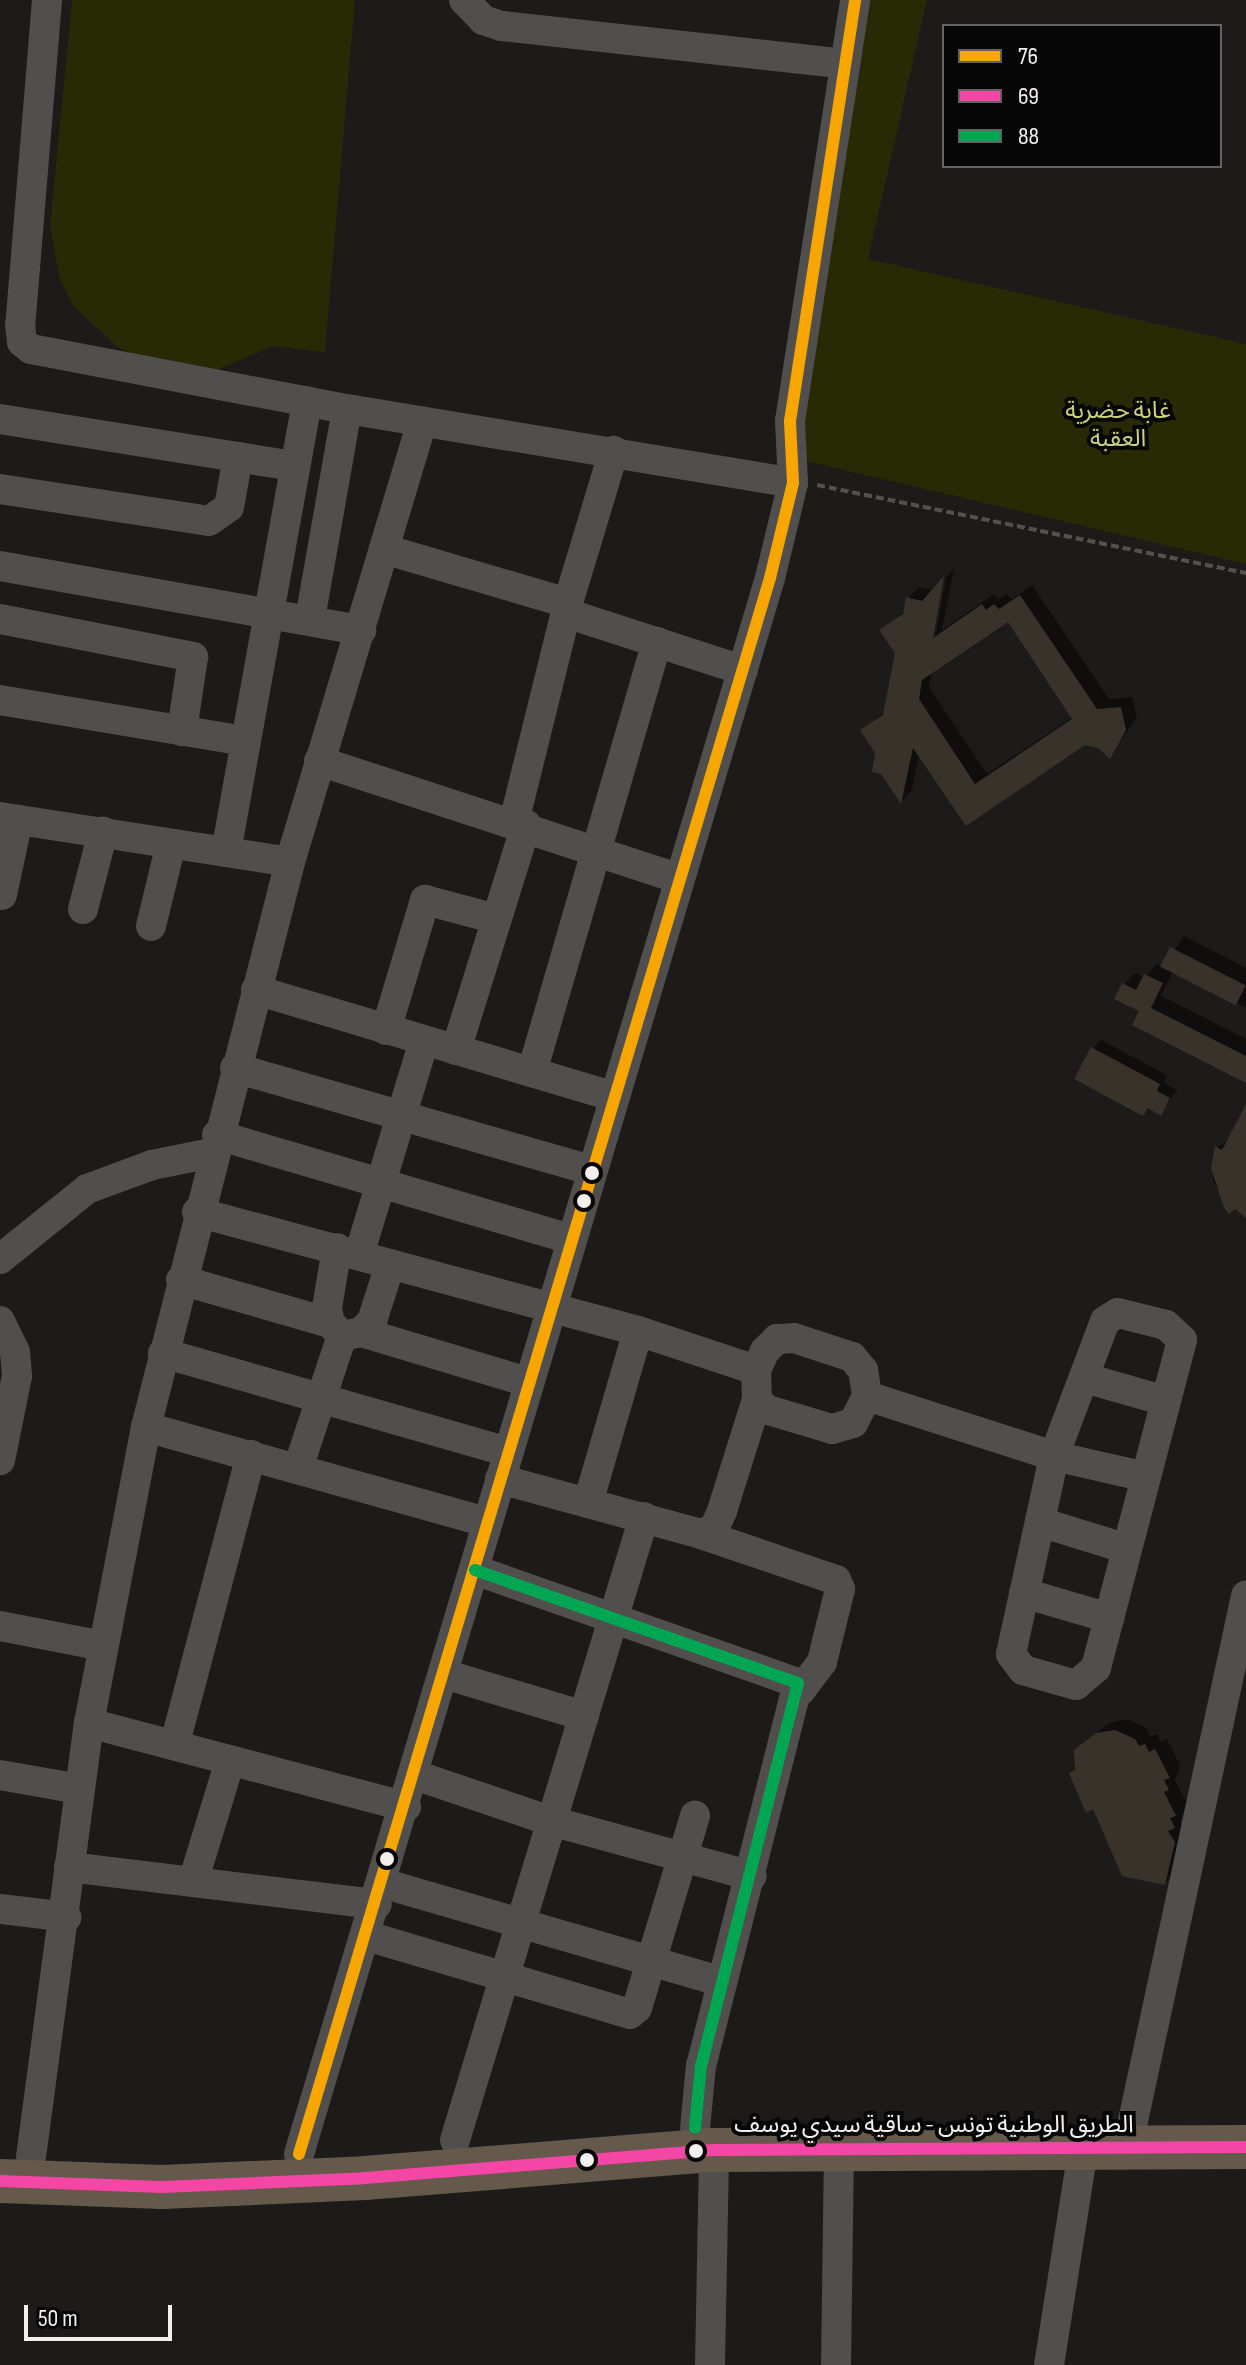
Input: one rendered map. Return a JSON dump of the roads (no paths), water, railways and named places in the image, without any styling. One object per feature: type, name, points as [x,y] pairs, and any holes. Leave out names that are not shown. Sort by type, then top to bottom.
[{"type":"highway","name":"الطريق الوطنية تونس - ساقية سيدي يوسف","points":[[10,2163],[162,2187],[365,2178],[847,2121],[1129,2133],[1246,2147]]},
{"type":"highway","name":"الطريق الوطنية تونس - ساقية سيدي يوسف","points":[[10,2163],[299,2154],[455,2140],[704,2139],[839,2147],[1084,2144],[1129,2133],[1246,2124]]},
{"type":"street","points":[[47,0],[22,342],[35,351],[347,409],[793,483]]},
{"type":"street","points":[[464,0],[483,20],[502,26],[845,64]]},
{"type":"street","points":[[299,2154],[406,1807],[677,878],[743,670],[793,483],[790,421],[855,0]]},
{"type":"street","points":[[226,852],[307,401]]},
{"type":"street","points":[[310,619],[347,409]]},
{"type":"street","points":[[0,419],[295,466]]},
{"type":"street","points":[[10,2163],[67,1917],[69,1867],[89,1723],[163,1353],[290,862],[422,421]]},
{"type":"street","points":[[456,1050],[497,919],[567,608],[614,451]]},
{"type":"street","points":[[0,489],[209,521],[229,507],[238,457]]},
{"type":"street","points":[[384,549],[567,608],[743,670]]},
{"type":"street","points":[[0,566],[361,630]]},
{"type":"street","points":[[0,619],[193,657],[182,731]]},
{"type":"street","points":[[532,1072],[657,642]]},
{"type":"street","points":[[0,700],[245,741]]},
{"type":"street","points":[[319,761],[520,824],[677,878]]},
{"type":"street","points":[[2,895],[9,818],[290,862]]},
{"type":"street","points":[[83,909],[103,832]]},
{"type":"street","points":[[151,926],[171,844]]},
{"type":"street","points":[[386,1030],[425,900],[497,919]]},
{"type":"street","points":[[256,990],[612,1096]]},
{"type":"street","points":[[344,1331],[327,1308],[348,1251],[382,1179],[424,1041]]},
{"type":"street","points":[[235,1068],[403,1113],[591,1170]]},
{"type":"street","points":[[0,1259],[87,1189],[215,1144],[382,1179],[570,1239]]},
{"type":"street","points":[[197,1212],[638,1331],[756,1384],[765,1409],[832,1429],[853,1423],[864,1405],[863,1370],[852,1357],[794,1338],[777,1339],[756,1384],[722,1511],[714,1529],[701,1534]]},
{"type":"street","points":[[344,1331],[372,1321],[390,1265]]},
{"type":"street","points":[[181,1280],[344,1331],[528,1382]]},
{"type":"street","points":[[1118,1313],[1166,1325],[1182,1340],[1096,1668],[1087,1679],[1076,1685],[1023,1670],[1011,1654],[1052,1462],[1085,1378],[1111,1316],[1118,1313]]},
{"type":"street","points":[[0,1321],[15,1352],[17,1376],[0,1460]]},
{"type":"street","points":[[298,1468],[344,1331]]},
{"type":"street","points":[[588,1503],[638,1331]]},
{"type":"street","points":[[163,1353],[320,1398],[504,1466],[588,1503],[701,1534],[836,1580],[840,1589],[822,1662],[800,1691],[701,2065],[710,2365]]},
{"type":"street","points":[[1085,1378],[1166,1401]]},
{"type":"street","points":[[864,1405],[1052,1462],[1146,1477]]},
{"type":"street","points":[[146,1427],[487,1522]]},
{"type":"street","points":[[175,1743],[251,1455]]},
{"type":"street","points":[[455,2140],[644,1517]]},
{"type":"street","points":[[1040,1522],[1127,1549]]},
{"type":"street","points":[[475,1570],[792,1677],[800,1691]]},
{"type":"street","points":[[1024,1593],[1109,1618]]},
{"type":"street","points":[[1129,2133],[1246,1596]]},
{"type":"street","points":[[0,1626],[103,1646]]},
{"type":"street","points":[[444,1674],[584,1716]]},
{"type":"street","points":[[89,1723],[175,1743],[230,1761],[406,1807]]},
{"type":"street","points":[[193,1882],[230,1761]]},
{"type":"street","points":[[0,1775],[79,1789]]},
{"type":"street","points":[[415,1775],[551,1821],[752,1876]]},
{"type":"street","points":[[367,1936],[503,1979],[630,2014],[637,2008],[695,1816]]},
{"type":"street","points":[[69,1867],[193,1882],[380,1893],[520,1921],[722,1982]]},
{"type":"street","points":[[0,1909],[67,1917]]},
{"type":"street","points":[[1049,2365],[1084,2144]]},
{"type":"street","points":[[836,2365],[839,2147]]},
{"type":"park label","name":"غابة حضرية العقبة","points":[[1118,425]]}]
